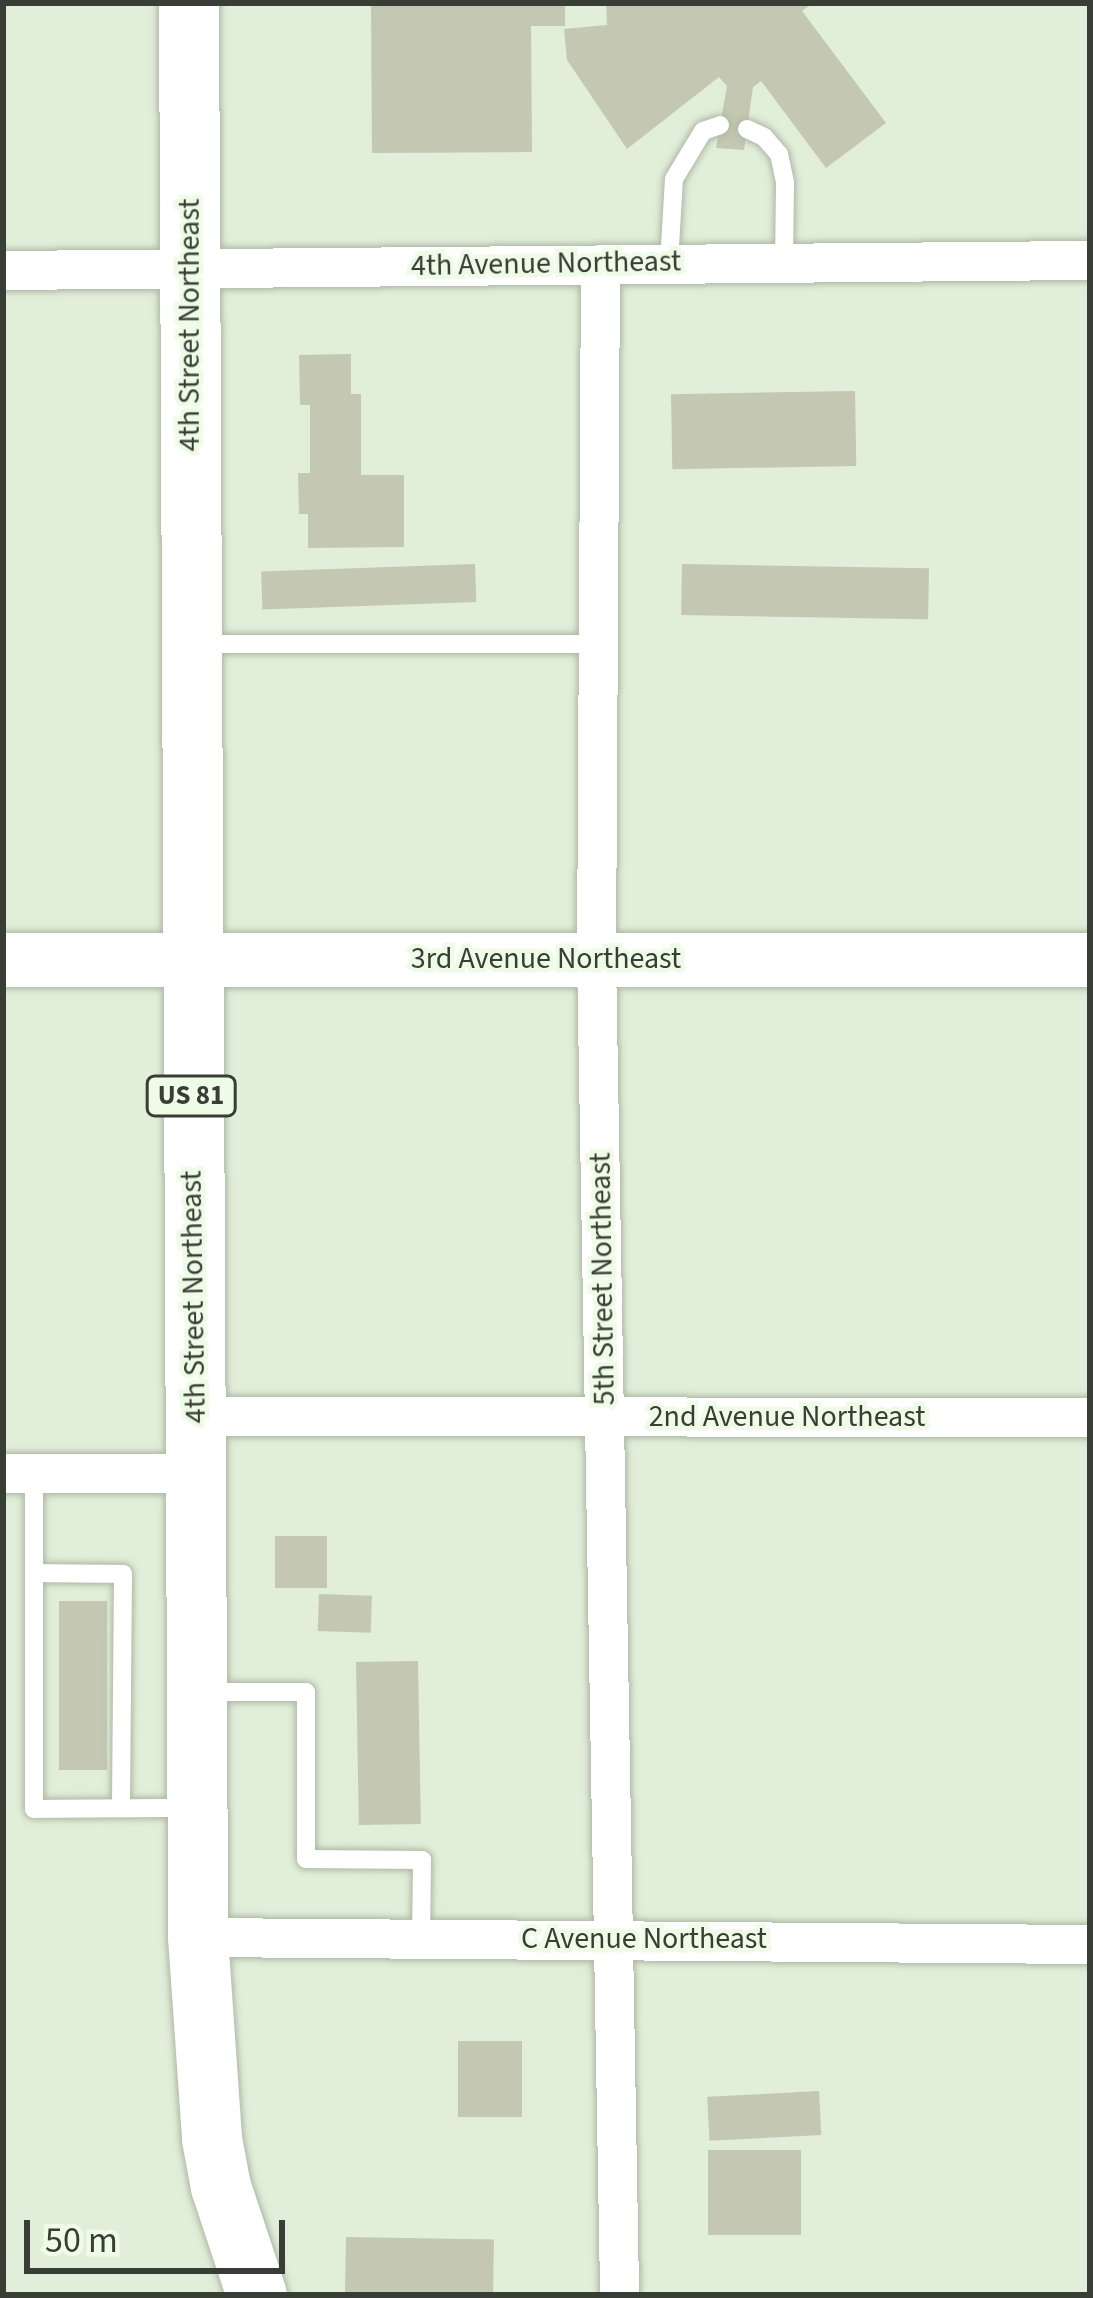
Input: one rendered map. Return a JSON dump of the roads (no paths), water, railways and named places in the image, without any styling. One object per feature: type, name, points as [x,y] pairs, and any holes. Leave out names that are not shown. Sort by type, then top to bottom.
[{"type":"main road","name":"4th Street Northeast","points":[[189,3],[198,1937],[212,2139],[220,2187],[257,2295]]},
{"type":"street","name":"4th Avenue Northeast","points":[[3,269],[1090,260]]},
{"type":"street","name":"5th Street Northeast","points":[[600,264],[596,958],[617,1938],[619,2295]]},
{"type":"street","name":"3rd Avenue Northeast","points":[[3,960],[1090,960]]},
{"type":"street","name":"2nd Avenue Northeast","points":[[18,1473],[196,1444],[606,1417],[1090,1417]]},
{"type":"street","name":"C Avenue Northeast","points":[[198,1937],[1090,1944]]},
{"type":"lane","points":[[669,263],[674,179],[703,131],[720,124]]},
{"type":"lane","points":[[747,129],[764,136],[779,154],[785,183],[784,262]]},
{"type":"lane","points":[[190,644],[598,644]]},
{"type":"lane","points":[[18,1473],[34,1573],[34,1809],[197,1808]]},
{"type":"lane","points":[[34,1573],[123,1574],[121,1808]]},
{"type":"lane","points":[[197,1692],[306,1692],[306,1859],[422,1860],[421,1938]]}]
